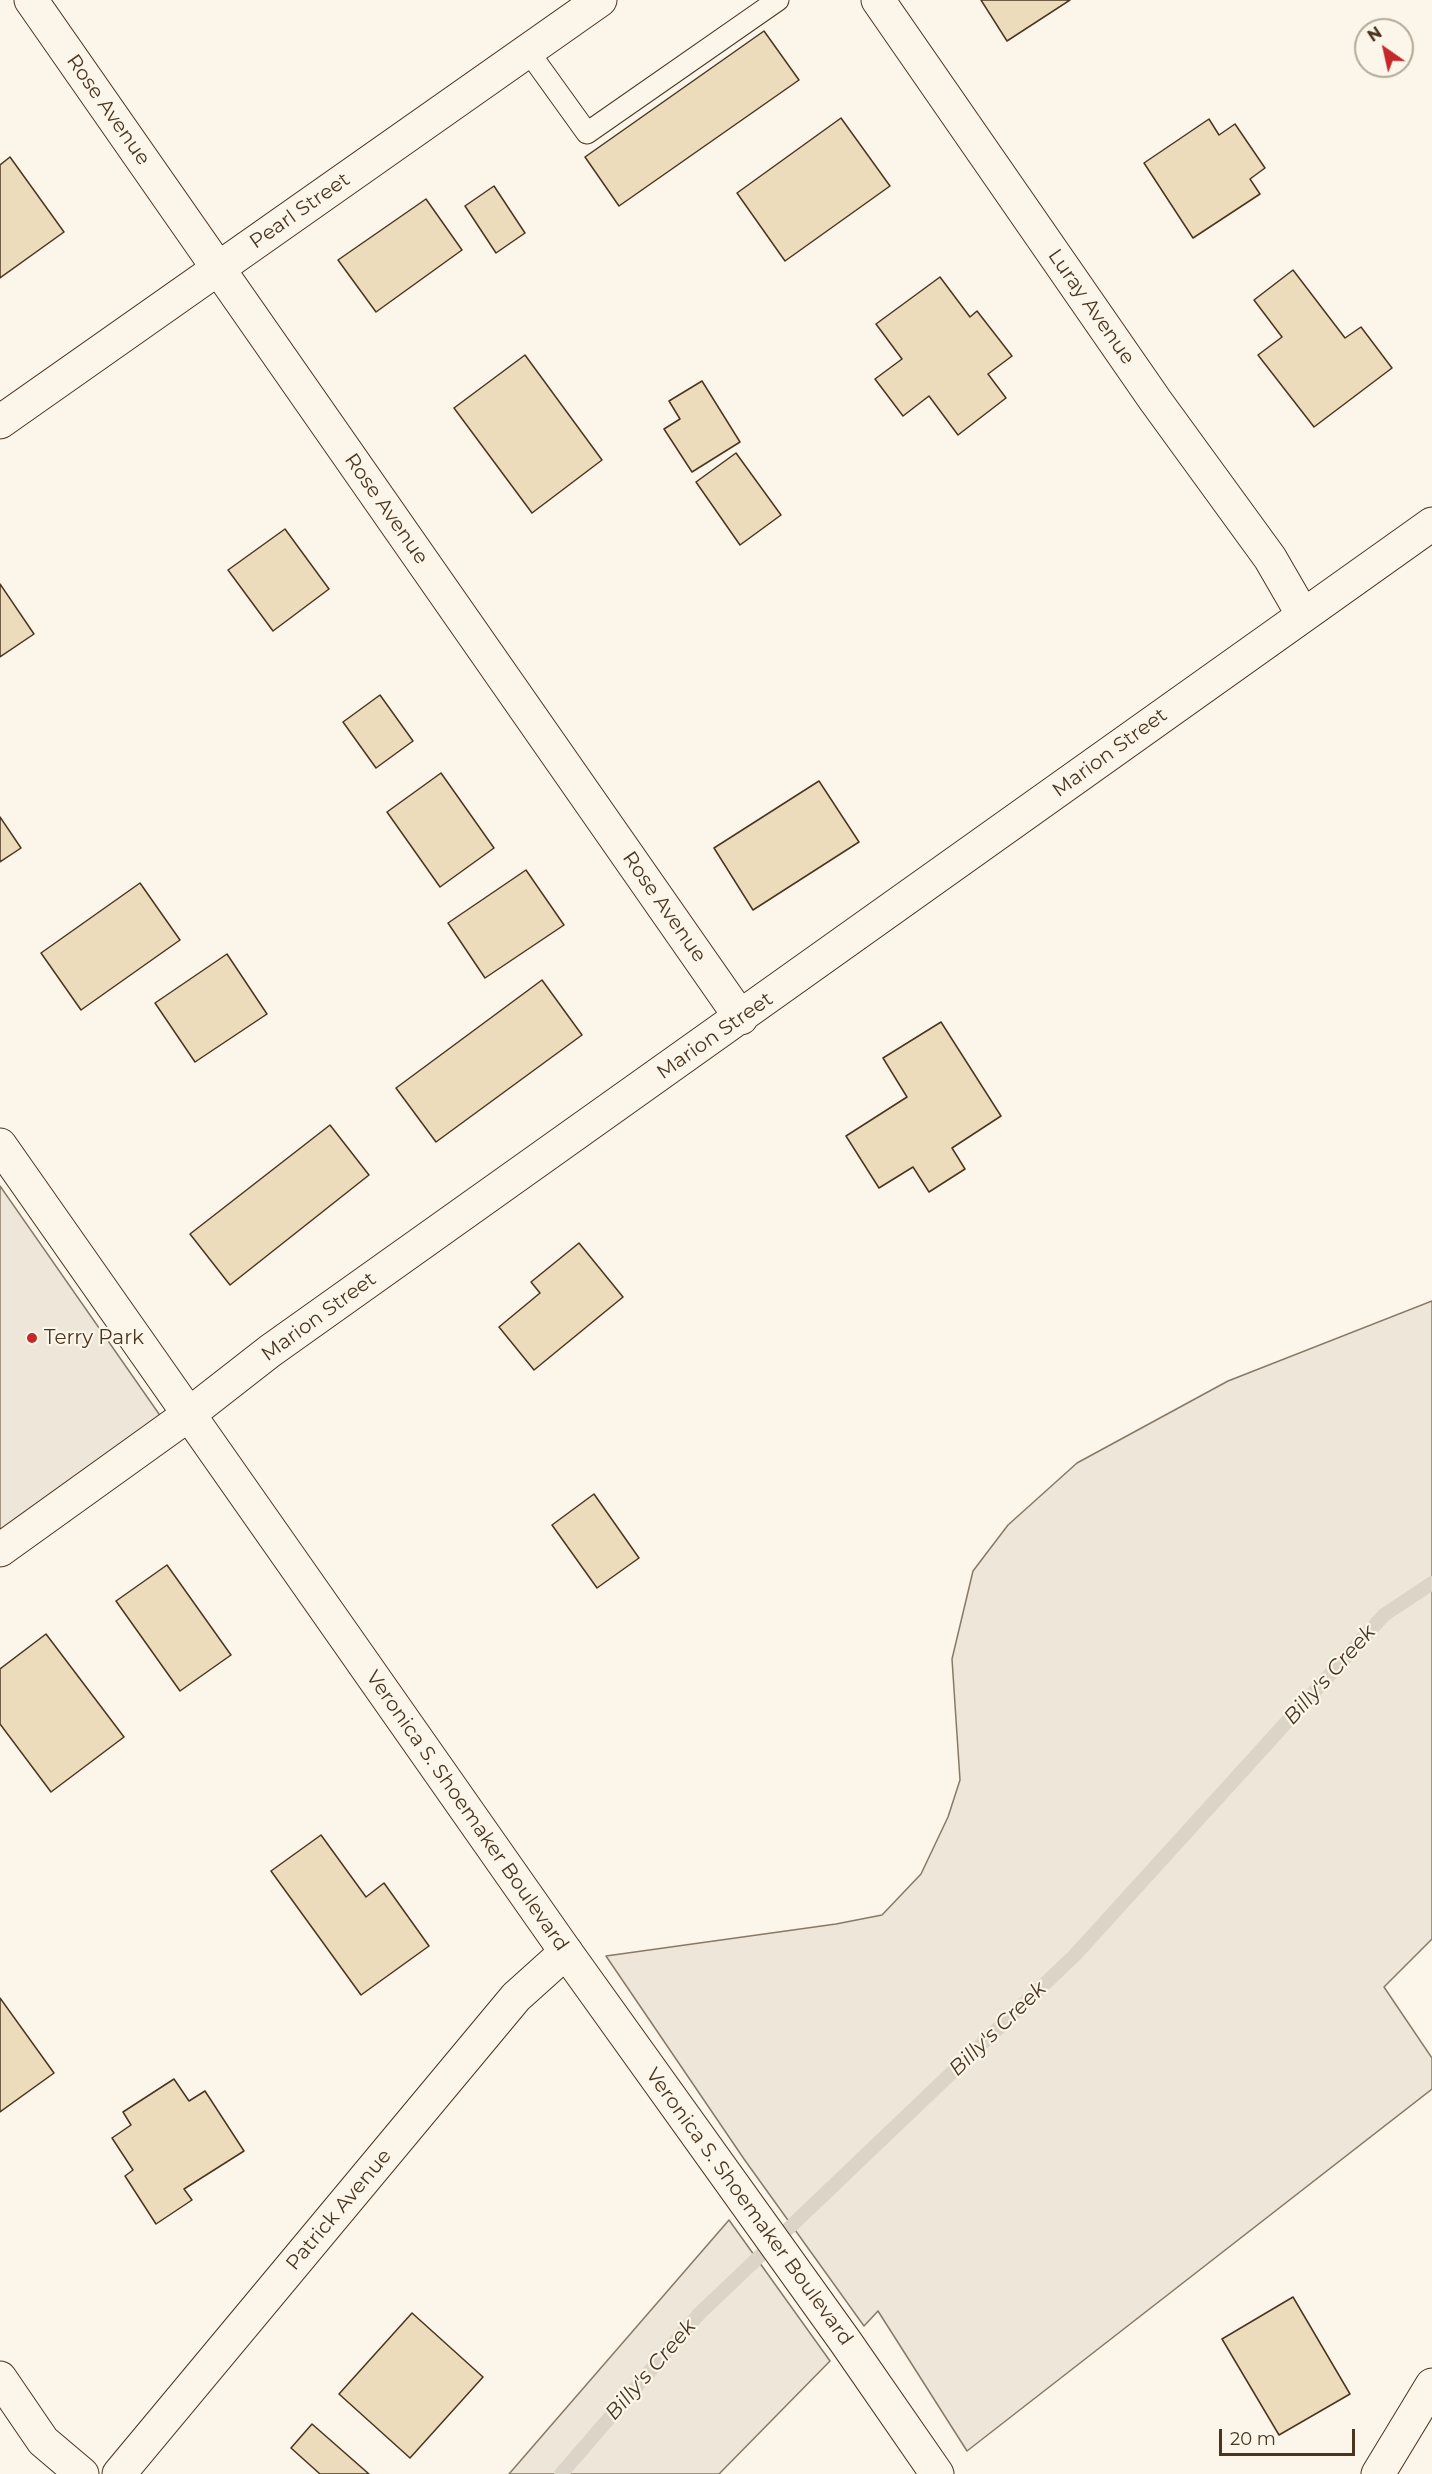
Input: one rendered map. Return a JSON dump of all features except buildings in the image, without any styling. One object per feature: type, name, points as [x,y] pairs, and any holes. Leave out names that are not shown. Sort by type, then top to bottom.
[{"type":"street","name":"Rose Avenue","points":[[31,0],[741,1018]]},
{"type":"street","name":"Pearl Street","points":[[0,422],[600,0]]},
{"type":"street","name":"Luray Avenue","points":[[878,0],[1155,400],[1270,558],[1302,615]]},
{"type":"street","name":"Marion Street","points":[[0,1550],[188,1415],[270,1351],[741,1018],[1432,524]]},
{"type":"street","name":"Veronica S. Shoemaker Boulevard","points":[[0,1144],[566,1952],[845,2341],[937,2474]]},
{"type":"street","name":"Patrick Avenue","points":[[119,2474],[516,1997],[566,1952]]},
{"type":"street","points":[[0,2378],[43,2441],[82,2474]]},
{"type":"street","points":[[1378,2474],[1432,2385]]},
{"type":"lane","points":[[528,51],[586,133],[778,0]]},
{"type":"shaded area","name":"Terry Park","points":[[0,1186],[166,1424],[0,1542]]},
{"type":"shaded area","points":[[1432,1301],[1432,1939],[1384,1987],[1432,2058],[1432,2089],[967,2451],[878,2311],[864,2326],[744,2159],[606,1956],[836,1924],[882,1915],[921,1874],[948,1817],[960,1780],[952,1659],[973,1571],[1008,1525],[1077,1463],[1228,1381]]},
{"type":"shaded area","points":[[729,2220],[830,2361],[719,2474],[509,2474]]},
{"type":"waterway","name":"Billy's Creek","points":[[561,2474],[699,2314],[1075,1955],[1384,1615],[1432,1583]]},
{"type":"place","name":"Terry Park","points":[[32,1338]]}]
